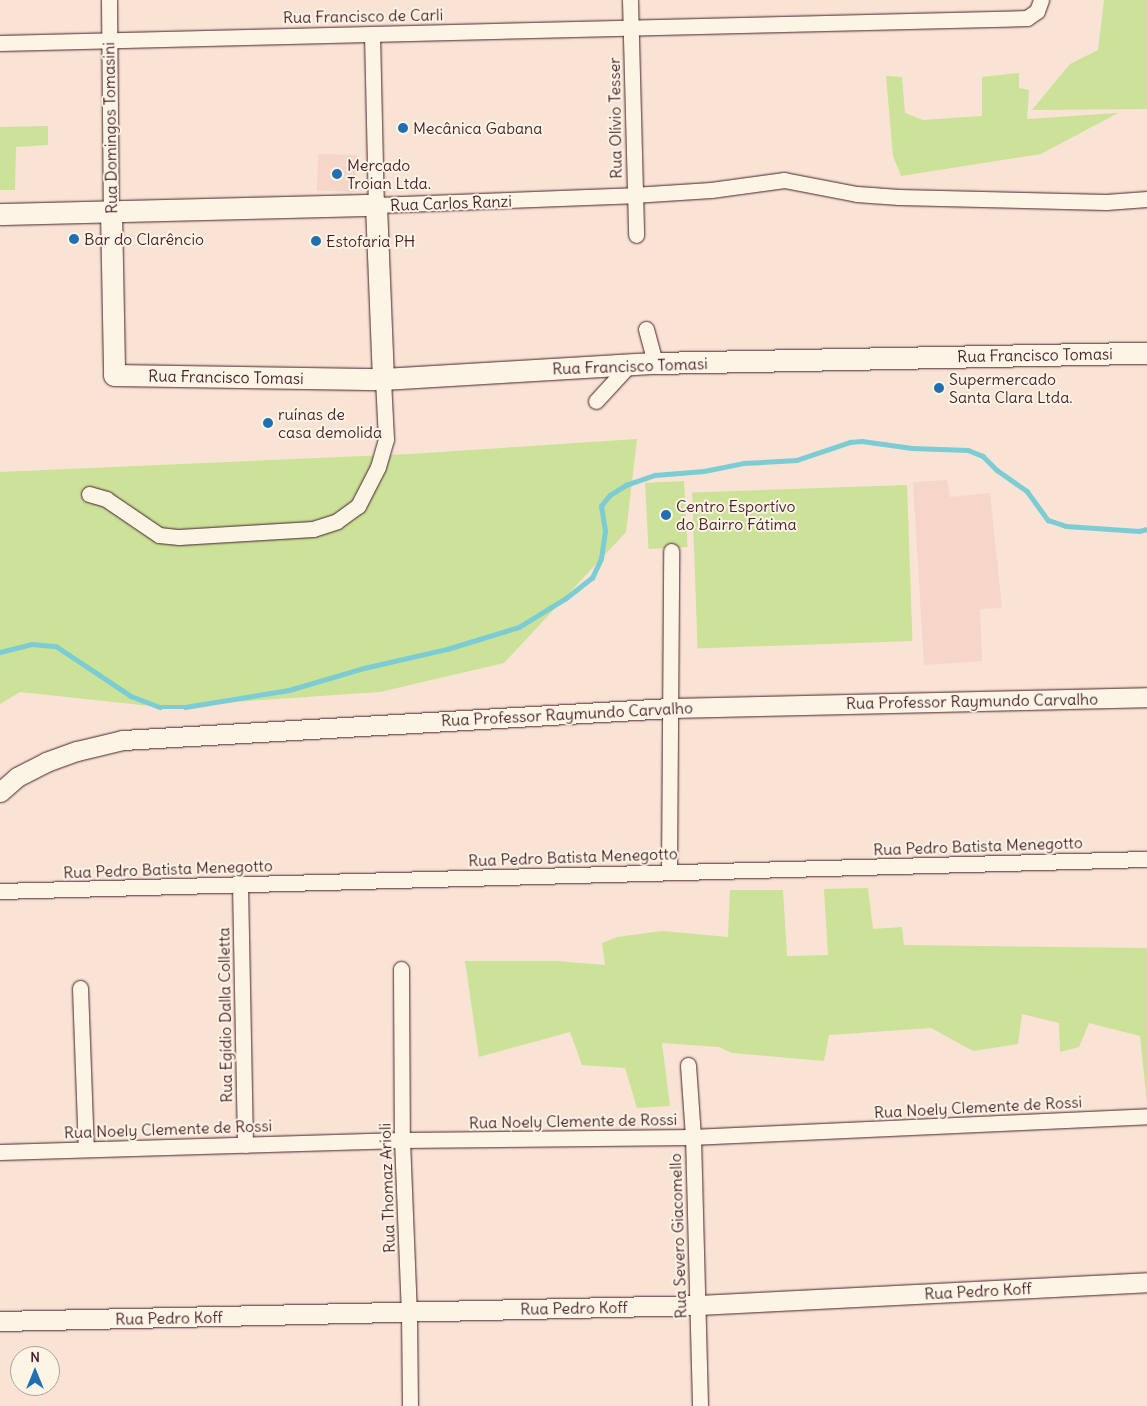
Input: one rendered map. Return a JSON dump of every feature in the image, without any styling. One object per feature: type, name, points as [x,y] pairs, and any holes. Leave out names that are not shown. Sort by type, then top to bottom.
[{"type":"main road","name":"Rua Carlos Ranzi","points":[[0,214],[376,205]]},
{"type":"main road","points":[[376,205],[382,379]]},
{"type":"main road","name":"Rua Domingos Tomasini","points":[[111,212],[114,375]]},
{"type":"main road","name":"Rua Francisco Tomasi","points":[[114,375],[382,379],[655,363],[1147,353]]},
{"type":"street","name":"Rua Domingos Tomasini","points":[[109,0],[111,212]]},
{"type":"street","name":"Rua Olívio Tesser","points":[[630,0],[636,235]]},
{"type":"street","name":"Rua Francisco de Carli","points":[[0,43],[1027,18],[1037,11],[1041,0]]},
{"type":"street","points":[[372,34],[376,205]]},
{"type":"street","name":"Rua Carlos Ranzi","points":[[376,205],[634,196],[784,180],[857,194],[899,197],[1106,202],[1147,199]]},
{"type":"street","points":[[646,329],[655,363]]},
{"type":"street","points":[[596,401],[630,364]]},
{"type":"street","points":[[89,494],[106,499],[159,534],[179,537],[313,529],[337,521],[358,506],[378,467],[386,439],[382,379]]},
{"type":"street","points":[[669,872],[671,551]]},
{"type":"street","name":"Rua Professor Raymundo Carvalho","points":[[0,792],[17,777],[46,762],[77,751],[123,740],[670,708],[1147,697]]},
{"type":"street","name":"Rua Pedro Batista Menegotto","points":[[0,891],[1147,859]]},
{"type":"street","name":"Rua Egídio Dalla Colletta","points":[[240,884],[245,1145]]},
{"type":"street","name":"Rua Thomaz Arioli","points":[[401,969],[402,1140],[409,1312],[410,1406]]},
{"type":"street","points":[[80,988],[86,1149]]},
{"type":"street","name":"Rua Severo Giacomello","points":[[688,1065],[693,1137],[700,1406]]},
{"type":"street","name":"Rua Noely Clemente de Rossi","points":[[0,1152],[402,1140],[693,1137],[1147,1116]]},
{"type":"street","name":"Rua Pedro Koff","points":[[0,1321],[698,1305],[1147,1282]]},
{"type":"shaded area","name":"Mercado Troian Ltda.","points":[[318,154],[357,155],[356,192],[317,191]]},
{"type":"shaded area","points":[[947,480],[950,497],[990,493],[1002,608],[980,609],[982,661],[924,665],[913,482]]},
{"type":"green space","points":[[1104,0],[1147,0],[1147,109],[1032,110],[1070,64],[1098,50]]},
{"type":"green space","points":[[1019,73],[1019,88],[1029,90],[1027,119],[1118,113],[1041,154],[901,176],[893,156],[886,76],[902,77],[905,113],[923,120],[982,116],[982,77]]},
{"type":"green space","points":[[48,126],[48,145],[16,147],[15,190],[0,190],[0,127]]},
{"type":"green space","points":[[637,439],[626,532],[504,663],[380,692],[160,707],[20,692],[0,704],[0,472],[410,454]]},
{"type":"green space","name":"Centro Esportívo do Bairro Fátima","points":[[684,481],[687,547],[649,549],[645,483]]},
{"type":"green space","points":[[907,485],[912,641],[698,648],[692,493]]},
{"type":"green space","points":[[868,888],[873,929],[902,927],[904,945],[1147,948],[1147,1103],[1140,1036],[1089,1023],[1079,1047],[1060,1052],[1059,1023],[1022,1014],[1018,1044],[973,1051],[931,1028],[829,1035],[824,1061],[732,1053],[719,1047],[662,1043],[670,1106],[637,1108],[625,1068],[582,1065],[570,1032],[479,1057],[465,961],[557,961],[605,965],[602,943],[617,937],[662,931],[728,937],[730,890],[783,890],[787,956],[828,955],[824,889]]},
{"type":"waterway","points":[[0,652],[31,644],[56,646],[131,696],[160,707],[185,707],[289,690],[364,668],[447,649],[519,627],[566,598],[592,578],[601,559],[605,531],[601,506],[610,495],[626,485],[655,475],[704,471],[744,463],[797,460],[850,442],[862,441],[912,448],[968,450],[983,456],[997,470],[1027,491],[1048,520],[1066,526],[1139,531],[1147,529]]},
{"type":"place","name":"Mecânica Gabana","points":[[403,128]]},
{"type":"place","name":"Mercado Troian Ltda.","points":[[337,174]]},
{"type":"place","name":"Bar do Clarêncio","points":[[74,239]]},
{"type":"place","name":"Estofaria PH","points":[[316,241]]},
{"type":"place","name":"Supermercado Santa Clara Ltda.","points":[[939,388]]},
{"type":"place","name":"ruínas de casa demolida","points":[[268,423]]},
{"type":"place","name":"Centro Esportívo do Bairro Fátima","points":[[666,515]]}]
